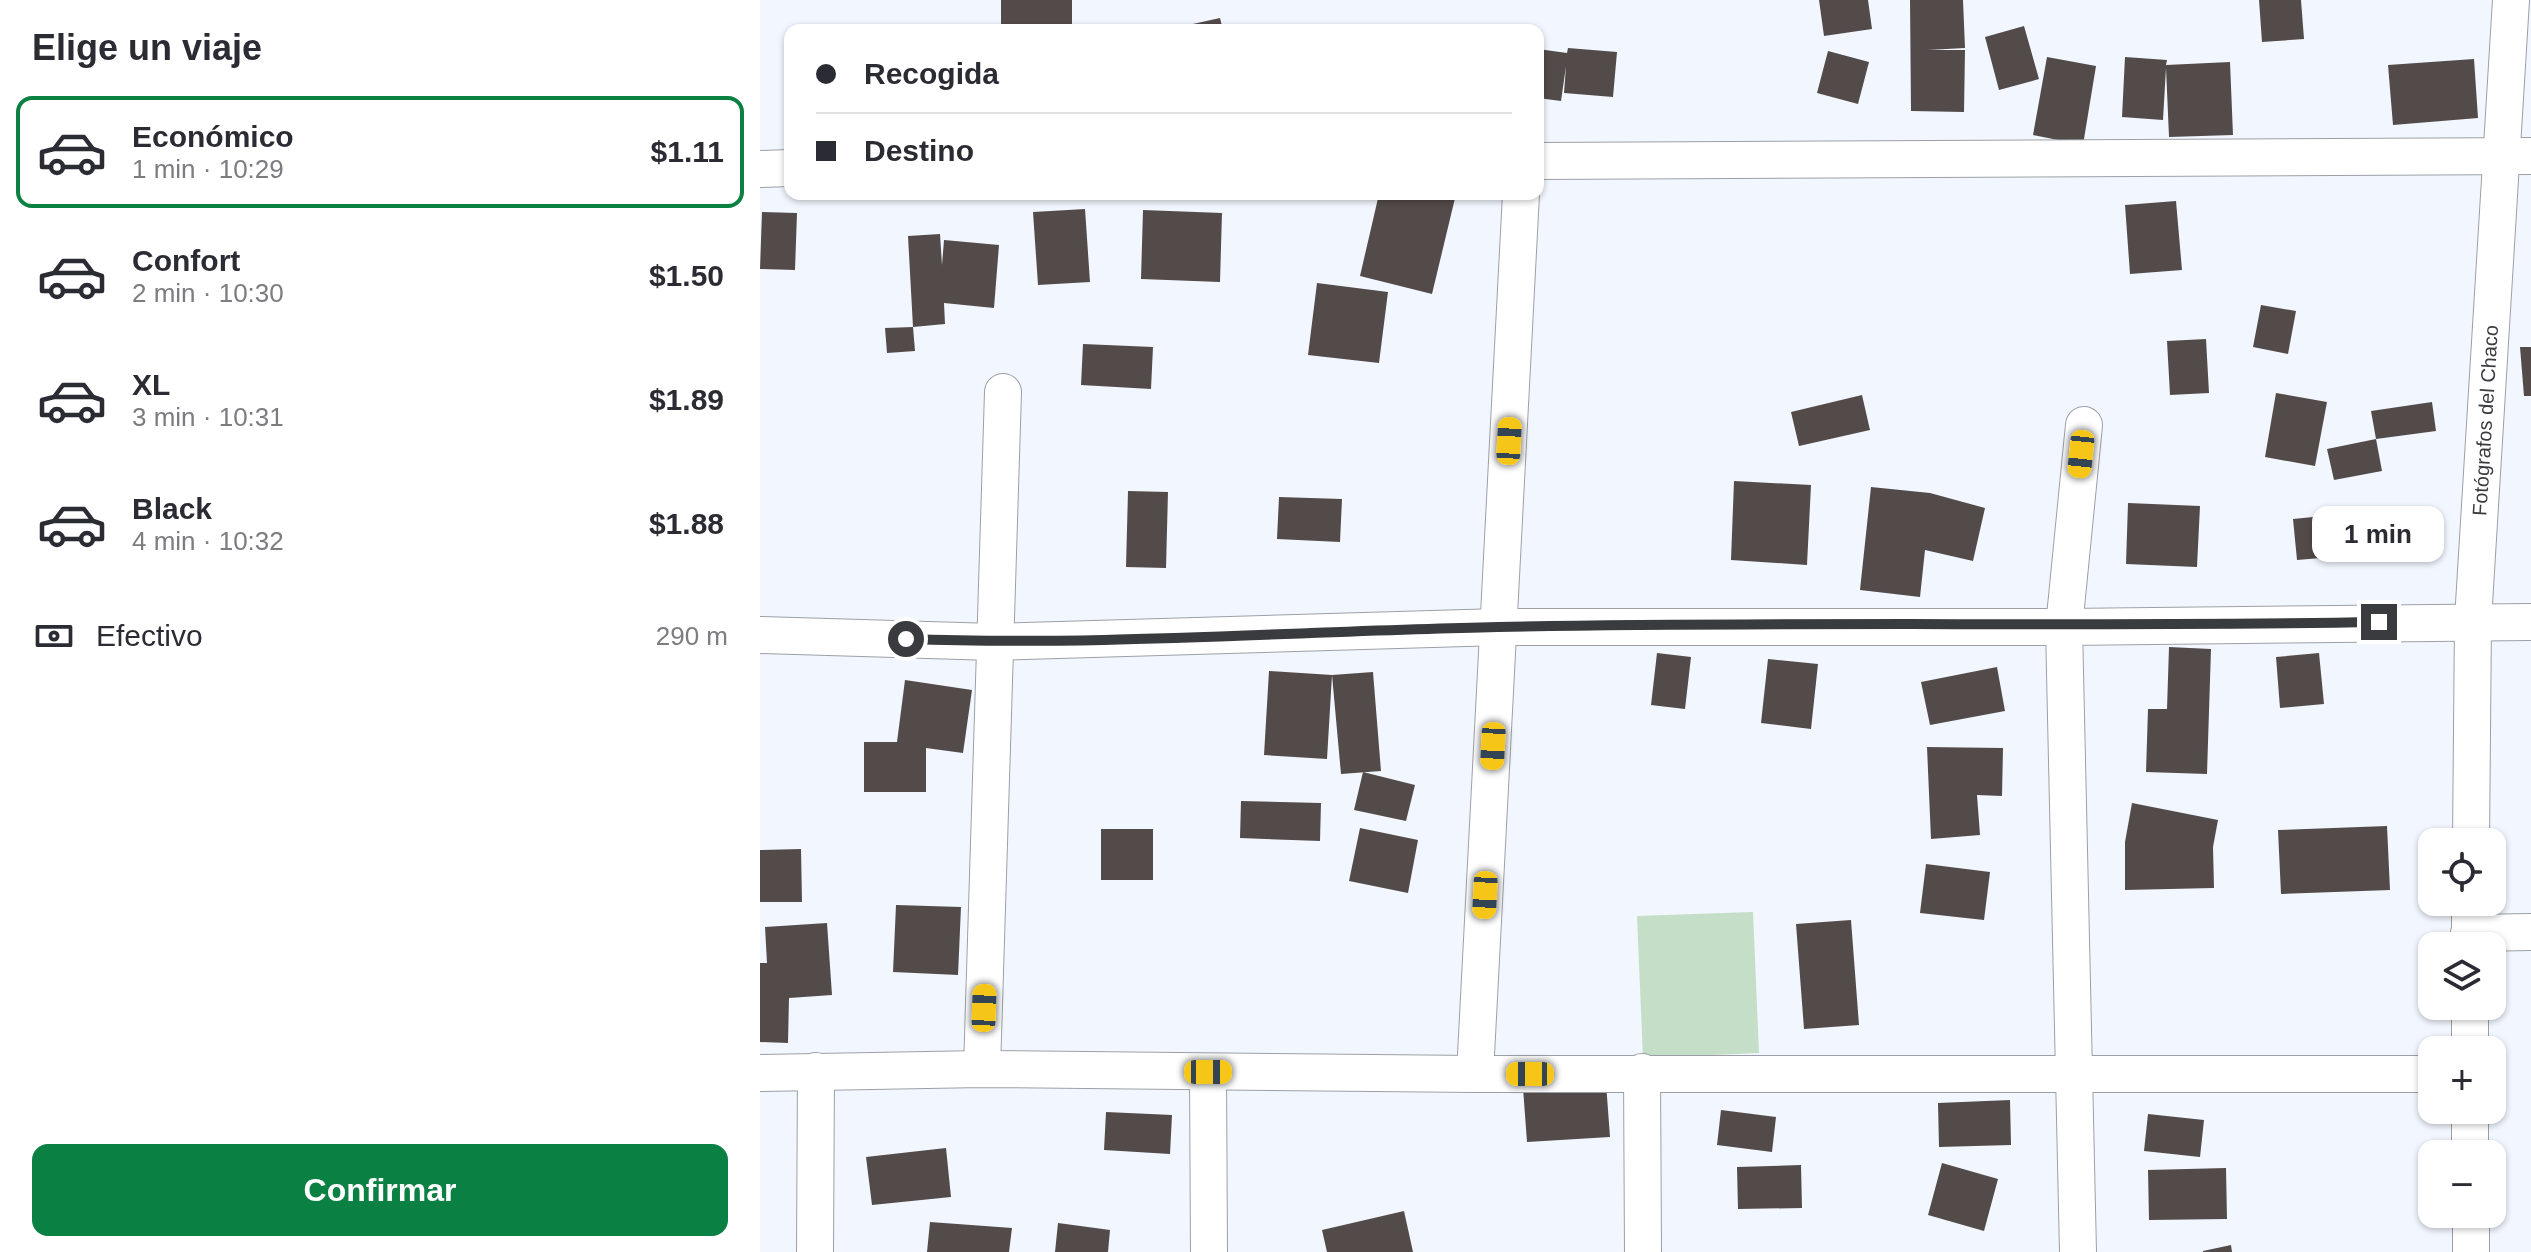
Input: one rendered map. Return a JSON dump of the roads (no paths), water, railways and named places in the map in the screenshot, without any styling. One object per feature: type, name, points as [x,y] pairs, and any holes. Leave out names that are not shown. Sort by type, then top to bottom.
[{"type":"street","name":"Fotógrafos del Chaco","points":[[2471,828],[2473,620],[2516,156],[2511,0]]},
{"type":"street","points":[[1544,161],[2516,156]]},
{"type":"street","points":[[760,169],[784,168]]},
{"type":"street","points":[[1475,1074],[1521,200]]},
{"type":"street","points":[[982,1069],[1003,392]]},
{"type":"street","points":[[2078,1252],[2064,627],[2084,425]]},
{"type":"street","points":[[760,635],[994,642],[1500,627],[2064,627],[2473,620],[2531,622]]},
{"type":"street","points":[[2470,927],[2531,932]]},
{"type":"street","points":[[760,1073],[982,1069],[1475,1074],[2418,1074]]},
{"type":"street","points":[[815,1252],[816,1071]]},
{"type":"street","points":[[1208,1072],[1209,1252]]},
{"type":"street","points":[[1642,1072],[1643,1252]]},
{"type":"street","points":[[2471,1228],[2471,1252]]}]
